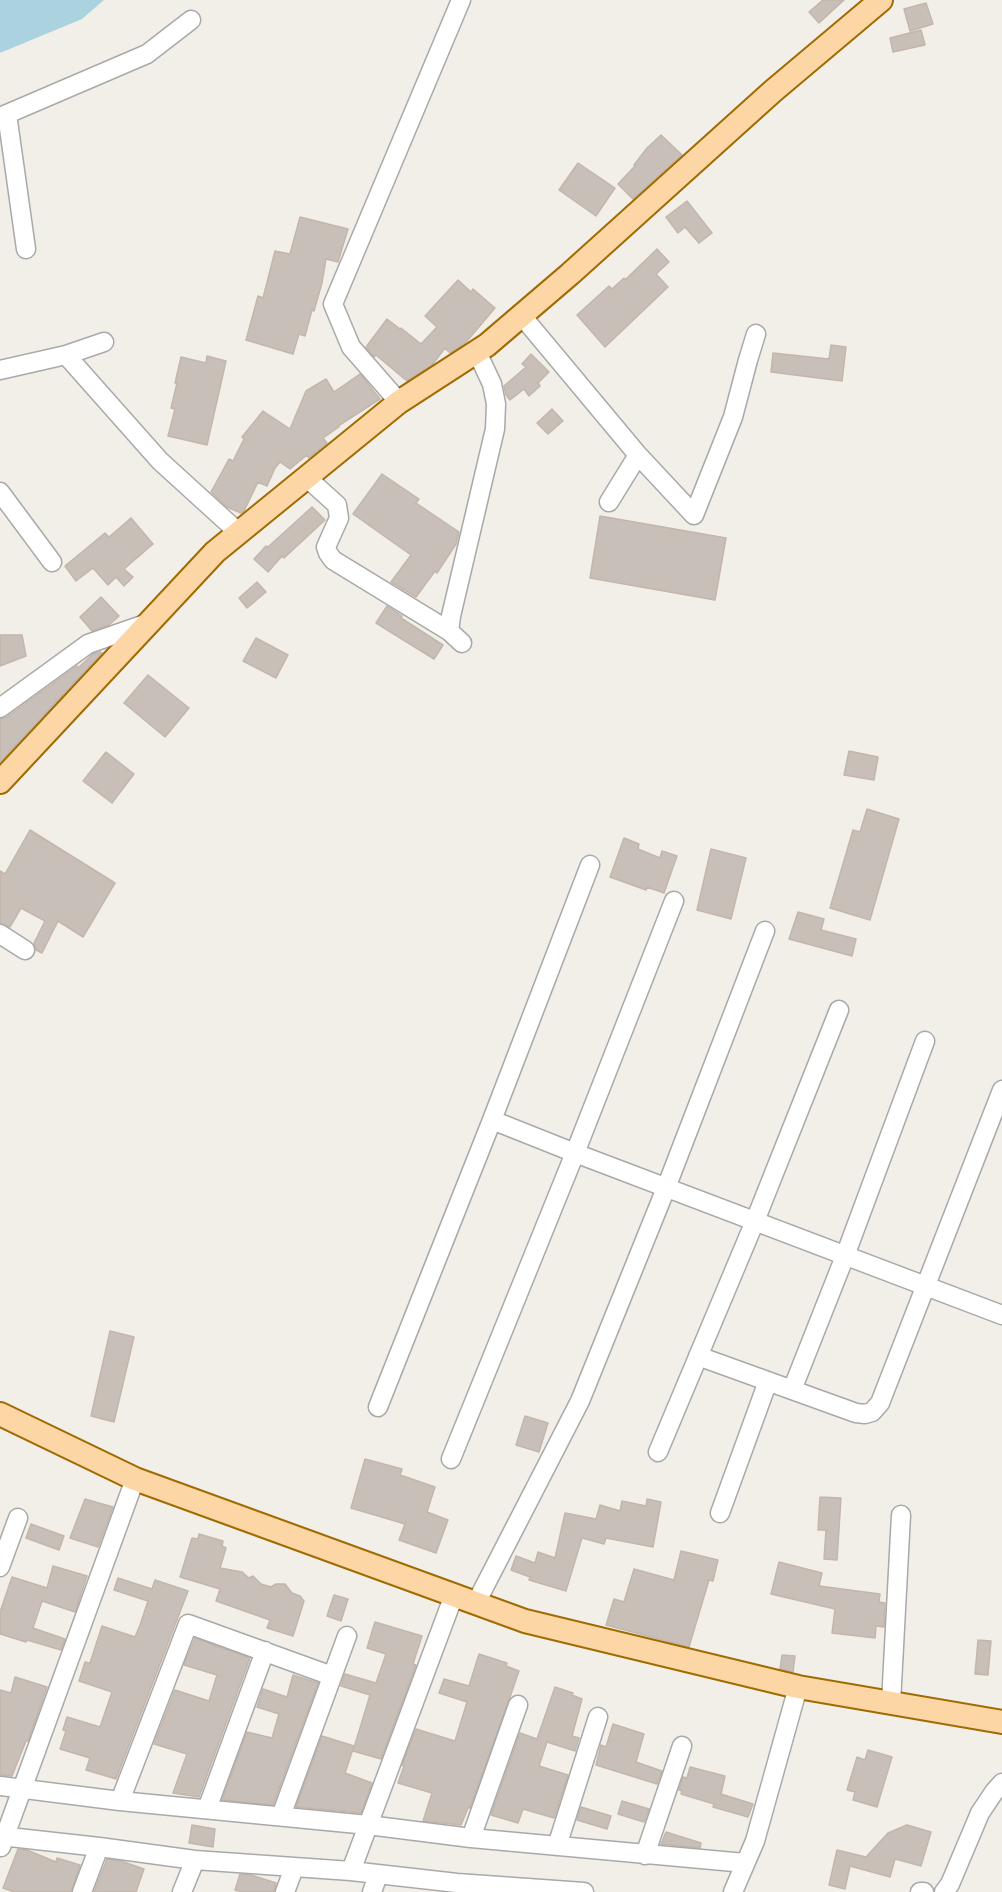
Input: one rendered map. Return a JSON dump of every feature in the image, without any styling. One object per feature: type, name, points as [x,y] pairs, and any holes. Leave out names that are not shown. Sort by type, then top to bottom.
[{"type":"main road","points":[[0,782],[215,552],[399,402],[488,345],[877,1]]},
{"type":"main road","points":[[0,1414],[135,1479],[525,1621],[798,1687],[1002,1722]]},
{"type":"street","points":[[399,402],[351,347],[333,304],[461,0]]},
{"type":"street","points":[[26,249],[4,115],[147,54],[191,20]]},
{"type":"street","points":[[522,316],[638,455],[694,515],[733,417],[756,334]]},
{"type":"street","points":[[0,370],[66,355],[104,342]]},
{"type":"street","points":[[306,477],[337,504],[339,518],[326,547],[333,560],[456,637],[460,577],[495,429],[496,404],[492,384],[477,352]]},
{"type":"street","points":[[66,355],[160,461],[238,532]]},
{"type":"street","points":[[609,502],[638,455]]},
{"type":"street","points":[[0,492],[52,562]]},
{"type":"street","points":[[0,708],[88,644],[148,623]]},
{"type":"street","points":[[378,1407],[590,865]]},
{"type":"street","points":[[451,1459],[674,901]]},
{"type":"street","points":[[476,1603],[580,1401],[666,1188],[765,931]]},
{"type":"street","points":[[0,934],[25,950]]},
{"type":"street","points":[[658,1452],[755,1221],[839,1010]]},
{"type":"street","points":[[792,1390],[845,1256],[925,1041]]},
{"type":"street","points":[[698,1356],[856,1413],[872,1412],[880,1403],[1002,1090]]},
{"type":"street","points":[[492,1120],[1002,1315]]},
{"type":"street","points":[[720,1513],[768,1381]]},
{"type":"street","points":[[135,1479],[1,1840],[99,1847],[195,1860],[351,1872],[455,1887],[584,1892]]},
{"type":"street","points":[[891,1702],[901,1515]]},
{"type":"street","points":[[0,1567],[18,1518]]},
{"type":"street","points":[[351,1872],[454,1595]]},
{"type":"street","points":[[120,1801],[188,1624],[332,1676]]},
{"type":"street","points":[[280,1816],[347,1636]]},
{"type":"street","points":[[207,1809],[265,1652]]},
{"type":"street","points":[[733,1892],[755,1841],[798,1687]]},
{"type":"street","points":[[471,1838],[518,1705]]},
{"type":"street","points":[[557,1846],[598,1717]]},
{"type":"street","points":[[645,1855],[682,1746]]},
{"type":"street","points":[[944,1892],[950,1884],[980,1813],[1002,1783]]},
{"type":"street","points":[[0,1786],[471,1838],[745,1863]]},
{"type":"street","points":[[82,1892],[99,1847]]},
{"type":"street","points":[[182,1892],[195,1860]]},
{"type":"street","points":[[285,1892],[294,1868]]},
{"type":"street","points":[[372,1892],[378,1875]]},
{"type":"water","points":[[0,0],[104,0],[82,19],[0,53]]},
{"type":"building","points":[[823,0],[844,0],[819,23],[809,12]]},
{"type":"building","points":[[926,3],[933,24],[910,31],[904,9]]},
{"type":"building","points":[[921,30],[925,45],[893,52],[890,38]]},
{"type":"building","points":[[661,135],[682,155],[633,199],[618,184],[635,166],[647,148]]},
{"type":"building","points":[[578,163],[615,188],[596,216],[559,190]]},
{"type":"building","points":[[687,201],[712,233],[699,243],[685,227],[678,233],[666,217]]},
{"type":"building","points":[[300,217],[348,229],[338,262],[326,259],[314,311],[312,310],[305,336],[299,334],[293,354],[246,340],[258,296],[263,298],[275,251],[290,254]]},
{"type":"building","points":[[657,249],[669,262],[656,274],[668,287],[605,347],[577,315],[609,286],[612,289],[624,278],[625,280]]},
{"type":"building","points":[[458,280],[471,292],[473,289],[495,308],[467,341],[450,353],[445,348],[432,365],[407,381],[376,355],[374,357],[366,347],[387,319],[421,344],[437,327],[425,316]]},
{"type":"building","points":[[831,345],[846,347],[842,381],[771,372],[773,353],[829,359]]},
{"type":"building","points":[[531,354],[549,372],[538,383],[540,386],[529,396],[524,389],[510,400],[504,386],[526,367],[522,364]]},
{"type":"building","points":[[207,356],[226,361],[207,445],[168,436],[175,409],[171,408],[181,357],[206,363]]},
{"type":"building","points":[[360,374],[380,399],[323,438],[327,443],[309,458],[307,455],[290,469],[280,462],[267,486],[258,482],[244,511],[241,513],[227,507],[211,492],[229,459],[233,461],[244,439],[242,437],[263,411],[290,429],[306,391],[326,379],[334,392]]},
{"type":"building","points":[[552,409],[563,421],[548,434],[537,423]]},
{"type":"building","points":[[382,474],[419,499],[416,503],[459,532],[456,544],[437,573],[435,571],[416,597],[391,582],[411,555],[353,514]]},
{"type":"building","points":[[312,507],[325,520],[284,558],[282,556],[268,572],[254,559]]},
{"type":"building","points":[[600,516],[726,538],[715,600],[590,578]]},
{"type":"building","points":[[131,518],[153,544],[124,569],[133,577],[124,586],[116,577],[108,585],[93,568],[76,581],[65,566],[105,533],[109,537]]},
{"type":"building","points":[[257,582],[266,592],[247,608],[239,598]]},
{"type":"building","points":[[101,597],[119,616],[109,625],[92,631],[80,617]]},
{"type":"building","points":[[387,606],[402,616],[401,618],[443,645],[434,659],[376,623]]},
{"type":"building","points":[[0,635],[22,635],[26,656],[0,666]]},
{"type":"building","points":[[256,638],[288,655],[276,678],[243,661]]},
{"type":"building","points":[[102,653],[0,762],[0,719],[7,717],[77,666],[78,668],[93,654]]},
{"type":"building","points":[[148,675],[189,708],[165,737],[124,703]]},
{"type":"building","points":[[849,751],[878,757],[874,780],[844,775]]},
{"type":"building","points":[[106,752],[134,774],[112,803],[83,781]]},
{"type":"building","points":[[867,809],[899,819],[870,920],[830,908],[853,830],[860,832]]},
{"type":"building","points":[[30,830],[115,883],[83,937],[58,921],[42,953],[36,950],[34,943],[45,921],[21,908],[10,927],[0,923],[0,871],[5,874]]},
{"type":"building","points":[[624,838],[639,844],[638,849],[660,858],[662,851],[677,856],[664,893],[647,887],[646,890],[610,877]]},
{"type":"building","points":[[711,849],[746,858],[731,919],[697,910]]},
{"type":"building","points":[[798,912],[824,919],[821,930],[856,939],[852,956],[789,939]]},
{"type":"building","points":[[110,1331],[134,1337],[114,1422],[91,1416]]},
{"type":"building","points":[[525,1416],[548,1423],[539,1452],[516,1445]]},
{"type":"building","points":[[365,1459],[402,1469],[400,1475],[435,1487],[427,1512],[448,1520],[436,1553],[399,1540],[405,1524],[351,1508]]},
{"type":"building","points":[[820,1497],[841,1498],[837,1560],[824,1559],[826,1530],[818,1530]]},
{"type":"building","points":[[85,1499],[113,1507],[98,1547],[70,1538]]},
{"type":"building","points":[[647,1499],[661,1502],[653,1547],[606,1538],[604,1544],[582,1538],[566,1591],[529,1580],[530,1577],[511,1570],[516,1556],[535,1563],[538,1552],[555,1558],[565,1513],[596,1519],[600,1505],[620,1511],[622,1501],[646,1506]]},
{"type":"building","points":[[31,1524],[64,1536],[59,1550],[26,1538]]},
{"type":"building","points":[[199,1534],[223,1541],[222,1546],[226,1548],[220,1568],[242,1572],[249,1578],[253,1576],[261,1584],[271,1587],[276,1584],[285,1584],[292,1593],[300,1596],[304,1601],[293,1636],[267,1628],[270,1620],[216,1601],[220,1589],[180,1577],[192,1538],[198,1539]]},
{"type":"building","points":[[681,1551],[718,1560],[713,1581],[709,1580],[689,1647],[606,1625],[614,1599],[624,1602],[634,1569],[674,1580]]},
{"type":"building","points":[[779,1562],[822,1573],[819,1586],[880,1594],[879,1602],[885,1603],[884,1627],[876,1626],[875,1638],[832,1633],[835,1609],[771,1594]]},
{"type":"building","points":[[53,1566],[87,1576],[75,1612],[42,1601],[33,1628],[65,1639],[61,1650],[0,1634],[0,1612],[12,1577],[47,1588]]},
{"type":"building","points":[[118,1578],[152,1589],[155,1580],[188,1591],[116,1779],[86,1770],[90,1758],[60,1749],[66,1731],[63,1730],[67,1717],[100,1727],[112,1692],[79,1681],[85,1662],[90,1663],[102,1626],[135,1637],[140,1625],[148,1601],[114,1590]]},
{"type":"building","points":[[334,1595],[348,1599],[341,1621],[327,1616]]},
{"type":"building","points":[[375,1622],[422,1636],[413,1664],[416,1665],[381,1759],[353,1751],[370,1695],[341,1686],[345,1674],[376,1683],[386,1654],[367,1648]]},
{"type":"building","points":[[195,1638],[250,1658],[199,1797],[173,1793],[187,1754],[154,1744],[175,1690],[209,1701],[217,1675],[184,1665]]},
{"type":"building","points":[[978,1640],[991,1641],[988,1675],[975,1674]]},
{"type":"building","points":[[479,1654],[507,1663],[506,1666],[519,1671],[470,1808],[461,1825],[423,1821],[432,1793],[398,1783],[404,1766],[402,1765],[416,1729],[455,1741],[467,1702],[439,1693],[444,1679],[469,1686]]},
{"type":"building","points":[[782,1655],[795,1656],[793,1672],[780,1669]]},
{"type":"building","points":[[293,1675],[318,1683],[273,1805],[222,1800],[247,1732],[272,1738],[279,1714],[257,1707],[263,1689],[287,1697]]},
{"type":"building","points":[[15,1677],[47,1687],[28,1741],[26,1741],[12,1776],[0,1775],[0,1690],[11,1693]]},
{"type":"building","points":[[555,1687],[573,1693],[572,1695],[582,1699],[572,1736],[579,1738],[575,1751],[547,1742],[539,1766],[568,1775],[554,1818],[523,1809],[518,1823],[491,1815],[520,1733],[537,1739]]},
{"type":"building","points":[[613,1724],[644,1734],[636,1762],[662,1771],[657,1784],[596,1765],[601,1745],[606,1747]]},
{"type":"building","points":[[322,1736],[354,1746],[345,1773],[372,1783],[361,1813],[296,1807]]},
{"type":"building","points":[[868,1750],[892,1757],[877,1807],[853,1800],[855,1792],[847,1790],[857,1757],[865,1760]]},
{"type":"building","points":[[690,1767],[725,1776],[721,1794],[753,1804],[748,1817],[713,1807],[714,1804],[681,1794],[682,1791],[679,1790],[683,1777],[687,1778]]},
{"type":"building","points":[[622,1801],[649,1809],[644,1822],[618,1814]]},
{"type":"building","points":[[581,1807],[611,1816],[607,1829],[577,1820]]},
{"type":"building","points":[[192,1825],[215,1829],[213,1847],[189,1843]]},
{"type":"building","points":[[907,1825],[931,1832],[921,1866],[895,1859],[890,1877],[850,1866],[845,1889],[829,1885],[837,1850],[866,1857],[888,1833]]},
{"type":"building","points":[[666,1832],[701,1843],[700,1848],[661,1844]]},
{"type":"building","points":[[18,1849],[27,1850],[56,1862],[57,1858],[80,1865],[71,1892],[14,1892],[3,1888]]},
{"type":"building","points":[[107,1859],[144,1869],[136,1892],[94,1892]]},
{"type":"building","points":[[240,1874],[276,1883],[274,1892],[235,1890]]}]
